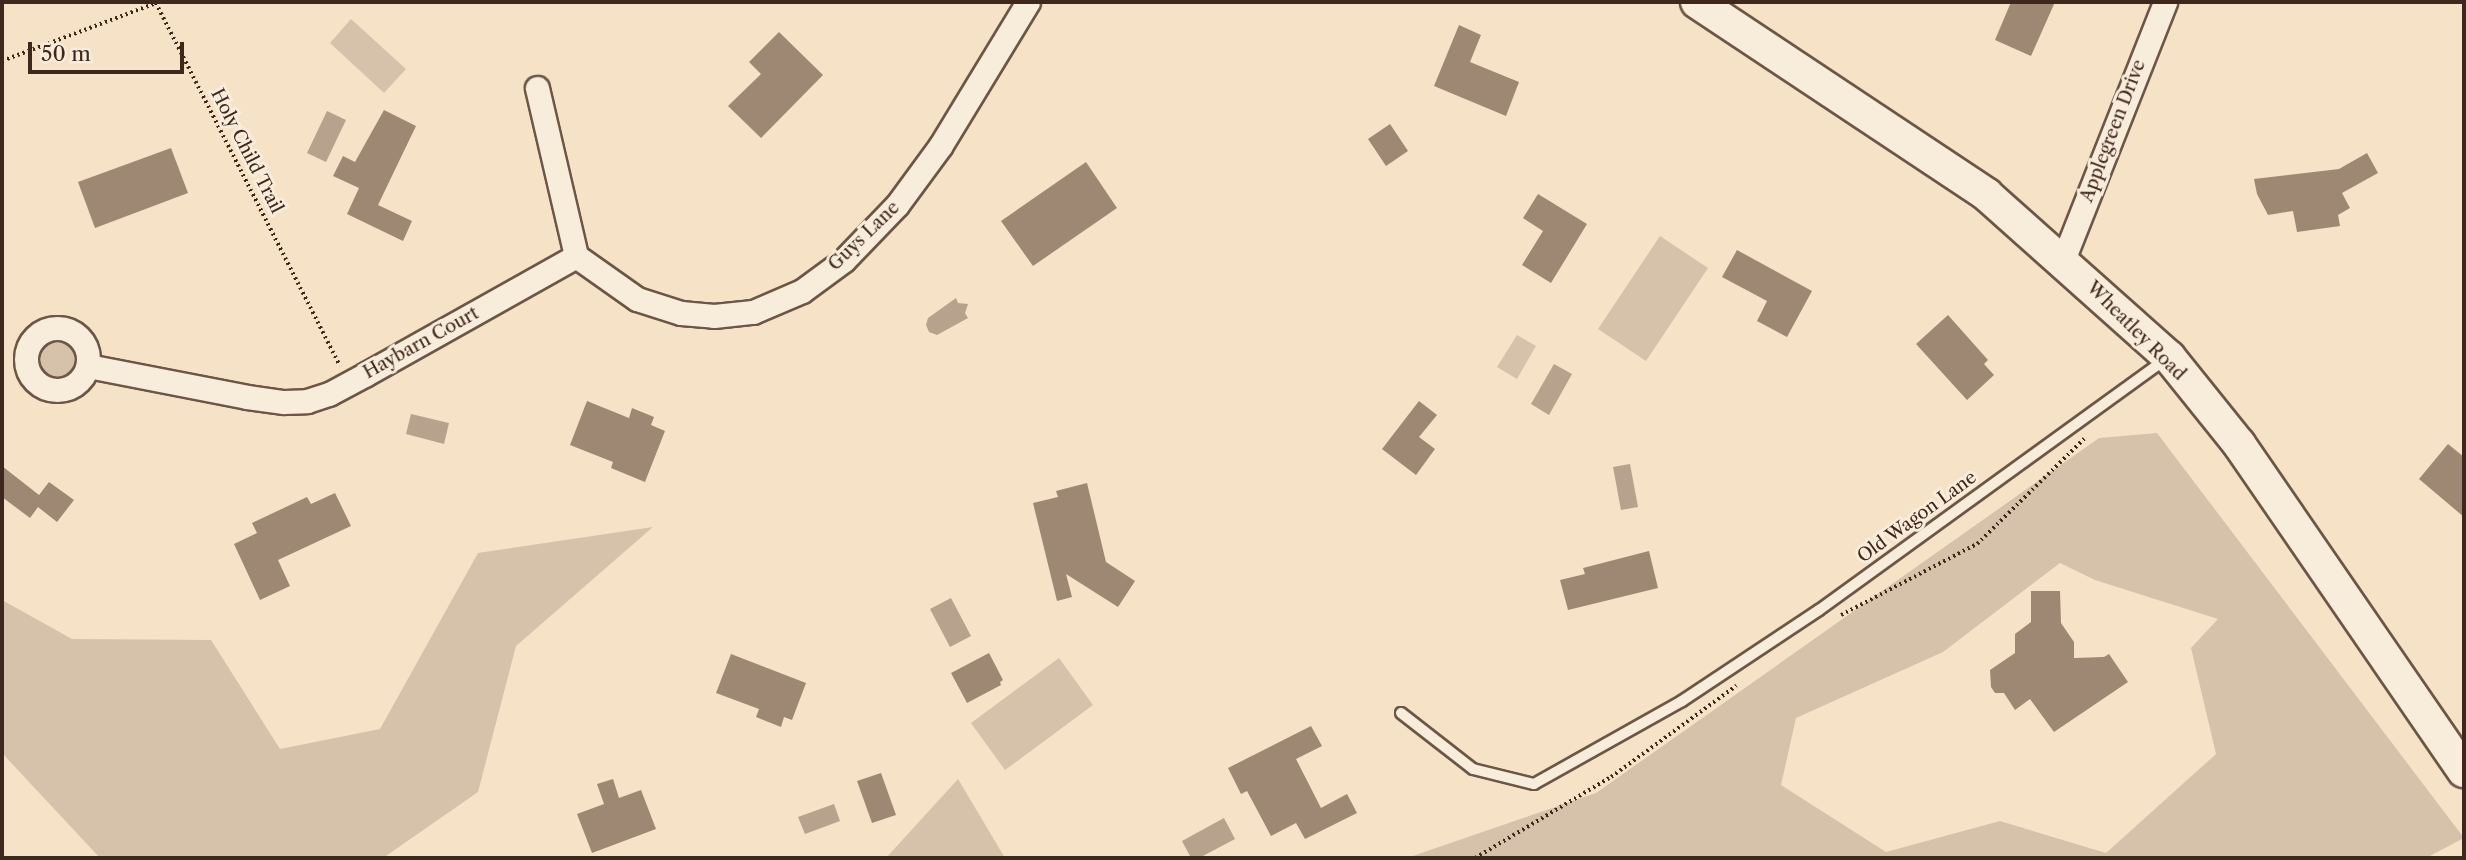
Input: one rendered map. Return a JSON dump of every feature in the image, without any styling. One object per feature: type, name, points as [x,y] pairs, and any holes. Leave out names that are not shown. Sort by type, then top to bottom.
[{"type":"street","name":"Guys Lane","points":[[576,257],[637,299],[681,313],[714,316],[753,312],[802,291],[844,260],[897,205],[941,145],[1028,2]]},
{"type":"street","name":"Applegreen Drive","points":[[2063,260],[2165,2]]},
{"type":"street","name":"Wheatley Road","points":[[1707,5],[1987,194],[2169,358],[2239,444],[2369,629],[2464,771]]},
{"type":"street","points":[[537,88],[576,257]]},
{"type":"street","name":"Haybarn Court","points":[[88,366],[284,402],[307,401],[349,384],[576,257]]},
{"type":"lane","name":"Old Wagon Lane","points":[[1401,713],[1473,769],[1534,784],[1682,701],[1819,610],[2169,358]]},
{"type":"path","name":"Holy Child Trail","points":[[2,61],[156,3],[349,384]]},
{"type":"shaded area","points":[[351,19],[406,69],[384,93],[330,43]]},
{"type":"shaded area","points":[[327,111],[346,120],[326,162],[307,153]]},
{"type":"shaded area","points":[[1660,236],[1708,268],[1646,361],[1598,329]]},
{"type":"shaded area","points":[[956,298],[958,303],[968,304],[965,313],[968,318],[937,335],[929,332],[926,325],[928,318]]},
{"type":"shaded area","points":[[1517,335],[1536,346],[1517,379],[1497,367]]},
{"type":"shaded area","points":[[57,338],[72,345],[79,360],[72,375],[57,382],[42,375],[35,360],[42,345]]},
{"type":"shaded area","points":[[1554,364],[1572,374],[1549,415],[1531,404]]},
{"type":"shaded area","points":[[411,414],[449,423],[444,444],[406,434]]},
{"type":"shaded area","points":[[2157,433],[2464,838],[2426,858],[1407,858],[1596,793],[2099,438]],"holes":[[[2060,563],[2095,580],[2218,619],[2191,648],[2216,754],[2106,853],[2000,821],[1886,852],[1781,785],[1796,718],[1943,652]]]},
{"type":"shaded area","points":[[1630,464],[1638,507],[1621,510],[1613,467]]},
{"type":"shaded area","points":[[653,527],[516,646],[478,792],[383,858],[100,858],[2,753],[2,600],[72,639],[211,640],[280,749],[380,729],[478,553]]},
{"type":"shaded area","points":[[951,598],[971,636],[950,647],[930,609]]},
{"type":"shaded area","points":[[1059,658],[1093,705],[1005,770],[971,723]]},
{"type":"shaded area","points":[[958,779],[1005,858],[886,858]]},
{"type":"shaded area","points":[[834,804],[840,821],[805,834],[798,817]]},
{"type":"shaded area","points":[[1224,818],[1235,839],[1199,858],[1191,858],[1182,841]]},
{"type":"building","points":[[2011,2],[2055,2],[2031,56],[1995,40]]},
{"type":"building","points":[[1459,25],[1481,35],[1470,62],[1519,82],[1506,116],[1434,86]]},
{"type":"building","points":[[779,32],[823,75],[761,138],[728,106],[761,74],[749,62]]},
{"type":"building","points":[[384,110],[416,126],[378,205],[412,221],[403,241],[347,214],[359,188],[333,176],[343,156],[355,162]]},
{"type":"building","points":[[1390,124],[1408,151],[1386,166],[1368,139]]},
{"type":"building","points":[[171,148],[188,193],[95,228],[78,182]]},
{"type":"building","points":[[2367,153],[2378,173],[2342,193],[2350,208],[2338,215],[2340,226],[2297,232],[2293,211],[2268,215],[2257,194],[2254,179],[2339,169]]},
{"type":"building","points":[[1086,162],[1117,208],[1033,266],[1001,221]]},
{"type":"building","points":[[1538,194],[1587,224],[1551,283],[1522,265],[1543,231],[1523,218]]},
{"type":"building","points":[[1737,250],[1812,291],[1787,337],[1757,321],[1767,301],[1722,277]]},
{"type":"building","points":[[1948,315],[1988,360],[1984,364],[1994,375],[1967,400],[1916,344]]},
{"type":"building","points":[[587,401],[629,418],[632,408],[654,417],[651,425],[665,431],[645,482],[611,468],[613,462],[570,445]]},
{"type":"building","points":[[1419,401],[1437,415],[1419,437],[1435,449],[1416,475],[1382,449]]},
{"type":"building","points":[[2448,444],[2464,457],[2464,517],[2419,479]]},
{"type":"building","points":[[2,466],[39,495],[49,482],[74,500],[57,522],[38,507],[30,518],[2,497]]},
{"type":"building","points":[[1087,483],[1106,562],[1135,581],[1118,607],[1066,574],[1072,597],[1057,601],[1033,503],[1058,497],[1056,491]]},
{"type":"building","points":[[335,493],[351,526],[278,560],[290,586],[260,600],[234,544],[257,533],[252,523],[307,497],[311,504]]},
{"type":"building","points":[[1649,551],[1658,588],[1568,610],[1560,580],[1585,574],[1583,568]]},
{"type":"building","points":[[2031,591],[2060,591],[2061,623],[2074,642],[2074,658],[2104,657],[2109,654],[2128,682],[2054,732],[2030,699],[2015,710],[2004,693],[1995,693],[1991,687],[1990,670],[2015,653],[2015,634],[2031,622]]},
{"type":"building","points":[[989,653],[1003,680],[1001,685],[967,703],[951,673]]},
{"type":"building","points":[[731,654],[806,683],[792,720],[784,717],[781,727],[756,717],[759,709],[716,693]]},
{"type":"building","points":[[1311,726],[1322,746],[1296,759],[1321,808],[1347,794],[1357,813],[1305,839],[1296,823],[1271,836],[1247,791],[1241,794],[1228,768]]},
{"type":"building","points":[[881,773],[896,815],[872,823],[857,781]]},
{"type":"building","points":[[613,779],[619,798],[641,790],[656,829],[592,853],[577,814],[604,804],[597,784]]}]
